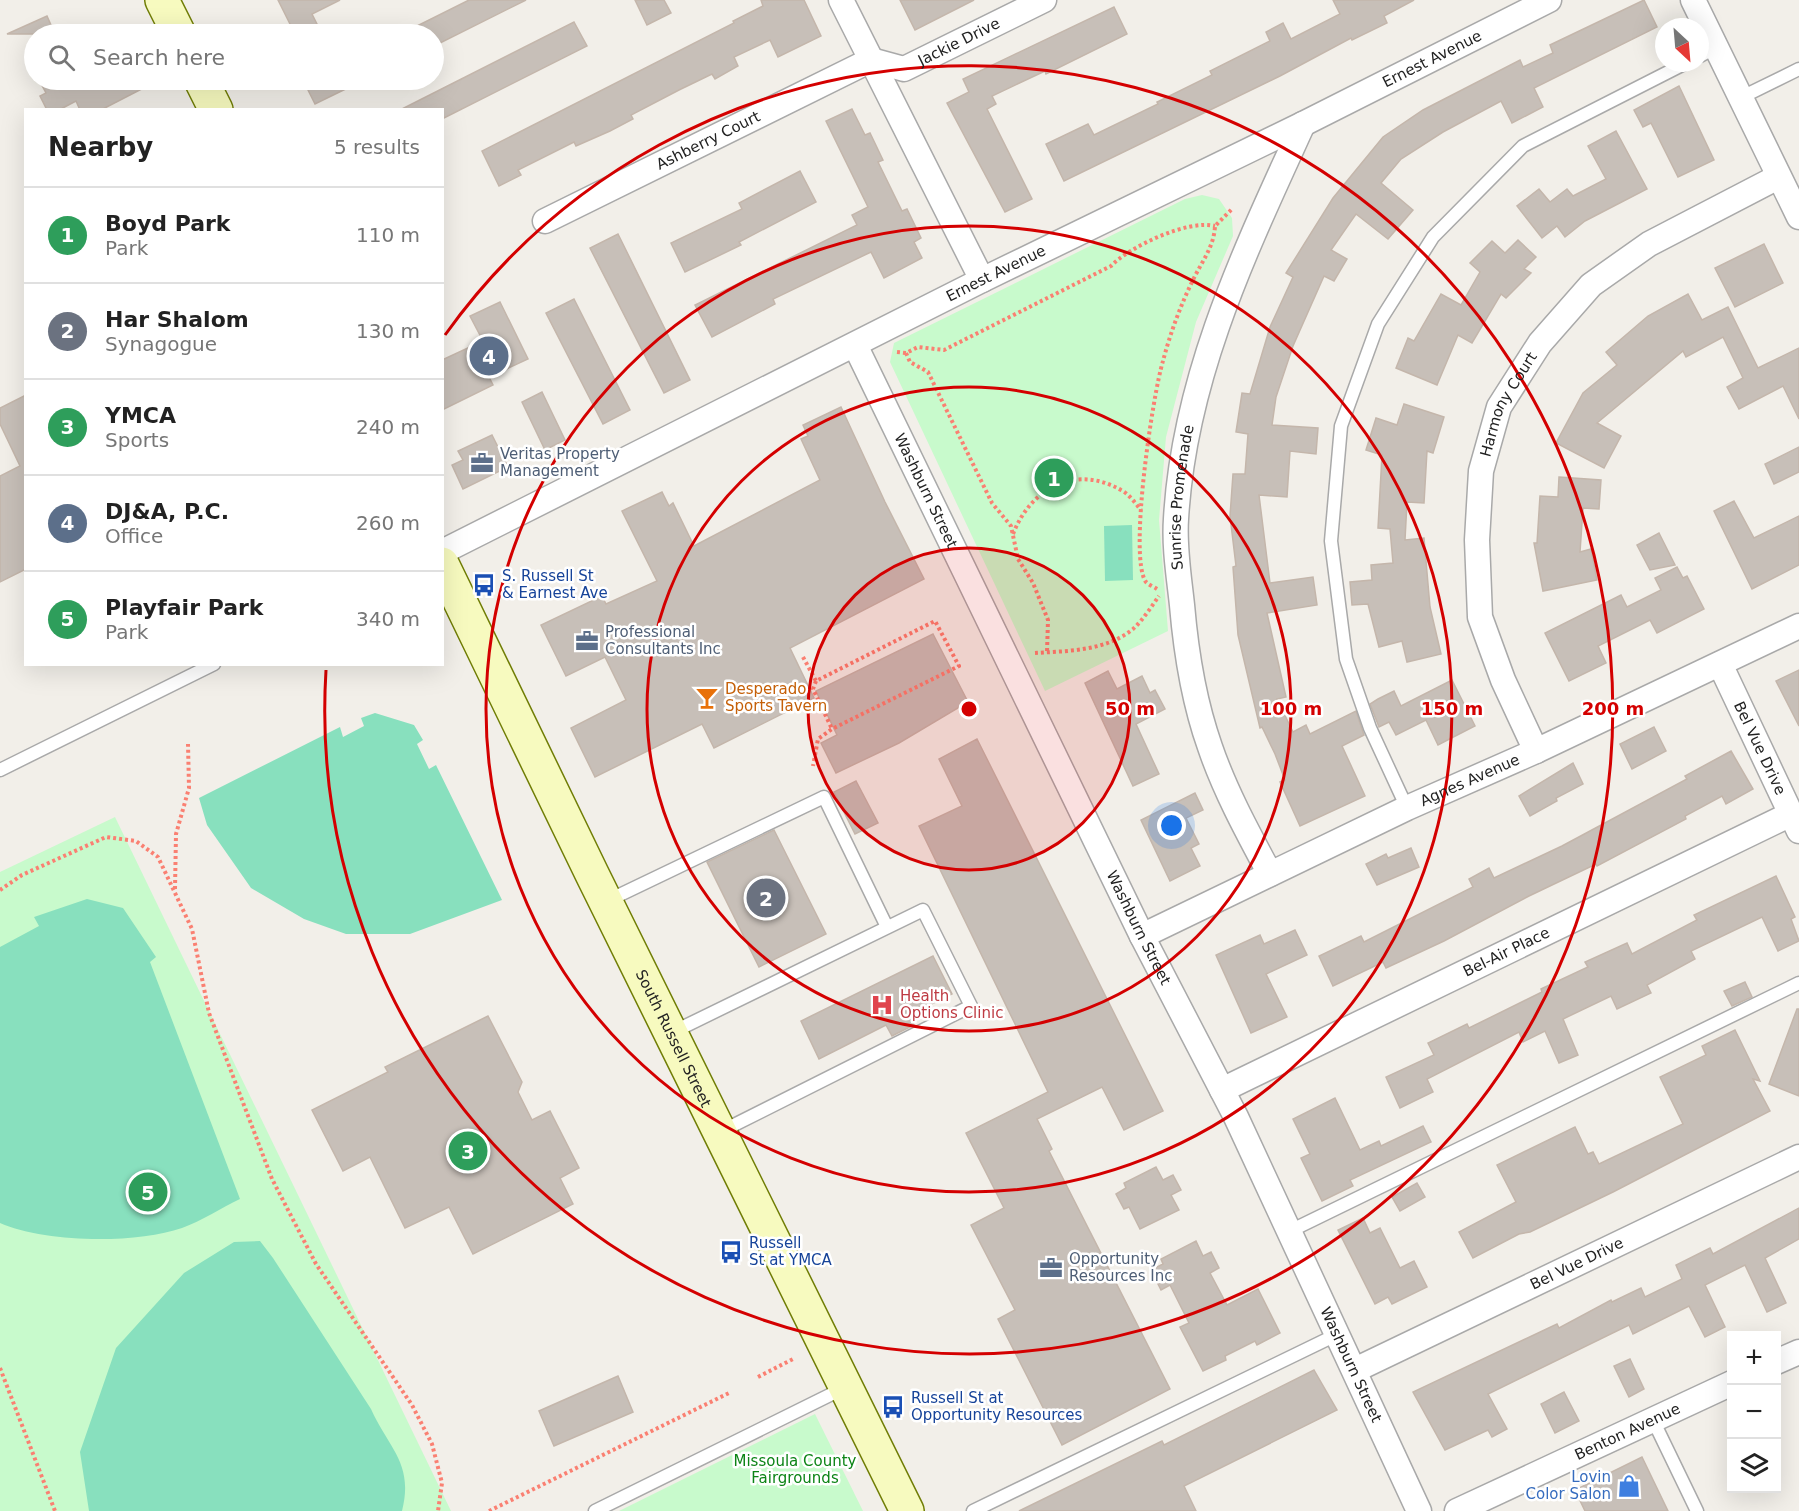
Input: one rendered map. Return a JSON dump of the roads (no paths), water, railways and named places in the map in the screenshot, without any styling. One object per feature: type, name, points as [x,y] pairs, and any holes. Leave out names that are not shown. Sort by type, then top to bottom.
[{"type":"main road","points":[[162,0],[174,24]]},
{"type":"main road","points":[[206,90],[215,108]]},
{"type":"main road","name":"South Russell Street","points":[[444,568],[907,1511]]},
{"type":"street","points":[[841,0],[982,280]]},
{"type":"street","name":"Jackie Drive","points":[[870,60],[904,69],[1044,0]]},
{"type":"street","name":"Ernest Avenue","points":[[444,551],[982,280],[1302,124],[1549,0]]},
{"type":"street","points":[[1693,0],[1698,18]]},
{"type":"street","points":[[1709,53],[1740,98],[1799,217]]},
{"type":"street","name":"Ashberry Court","points":[[545,221],[870,60]]},
{"type":"street","name":"Sunrise Promenade","points":[[1270,874],[1232,801],[1209,746],[1186,646],[1176,522],[1183,446],[1218,319],[1234,275],[1302,124]]},
{"type":"street","name":"Harmony Court","points":[[1536,751],[1503,680],[1480,617],[1477,540],[1481,471],[1500,408],[1540,343],[1591,285],[1649,244],[1778,177]]},
{"type":"street","name":"Washburn Street","points":[[855,345],[1142,936],[1290,1231],[1419,1511]]},
{"type":"street","name":"Agnes Avenue","points":[[1142,936],[1407,808],[1536,751],[1799,626]]},
{"type":"street","name":"Bel Vue Drive","points":[[1720,664],[1795,823]]},
{"type":"street","name":"Bel-Air Place","points":[[1221,1090],[1795,823]]},
{"type":"street","name":"Bel Vue Drive","points":[[1356,1370],[1799,1157]]},
{"type":"street","points":[[1781,1360],[1799,1352]]},
{"type":"street","name":"Benton Avenue","points":[[1457,1511],[1727,1385]]},
{"type":"lane","points":[[1740,98],[1799,69]]},
{"type":"lane","points":[[1407,808],[1370,728],[1346,659],[1331,542],[1341,426],[1378,324],[1433,237],[1523,146],[1668,72]]},
{"type":"lane","points":[[0,770],[210,666]]},
{"type":"lane","points":[[606,902],[824,797],[887,927]]},
{"type":"lane","points":[[672,1033],[923,910],[971,1006],[720,1132]]},
{"type":"lane","points":[[1290,1231],[1799,982]]},
{"type":"lane","points":[[974,1511],[1338,1334]]},
{"type":"lane","points":[[595,1511],[845,1388]]},
{"type":"lane","points":[[1653,1420],[1697,1511]]},
{"type":"place","name":"DJ&A, P.C.","points":[[489,356]]},
{"type":"place","name":"Veritas Property Management","points":[[482,463]]},
{"type":"place","name":"Boyd Park","points":[[1054,478]]},
{"type":"place","name":"S. Russell St & Earnest Ave","points":[[484,585]]},
{"type":"place","name":"Professional Consultants Inc","points":[[587,641]]},
{"type":"place","name":"Desperado Sports Tavern","points":[[707,698]]},
{"type":"place","name":"Har Shalom","points":[[766,898]]},
{"type":"place","name":"Health Options Clinic","points":[[882,1005]]},
{"type":"place","name":"YMCA","points":[[468,1151]]},
{"type":"place","name":"Playfair Park","points":[[148,1192]]},
{"type":"place","name":"Russell St at YMCA","points":[[731,1252]]},
{"type":"place","name":"Opportunity Resources Inc","points":[[1051,1268]]},
{"type":"place","name":"Russell St at Opportunity Resources","points":[[893,1407]]},
{"type":"place","name":"Lovin Color Salon","points":[[1629,1486]]},
{"type":"park label","name":"Missoula County Fairgrounds","points":[[795,1470]]}]
